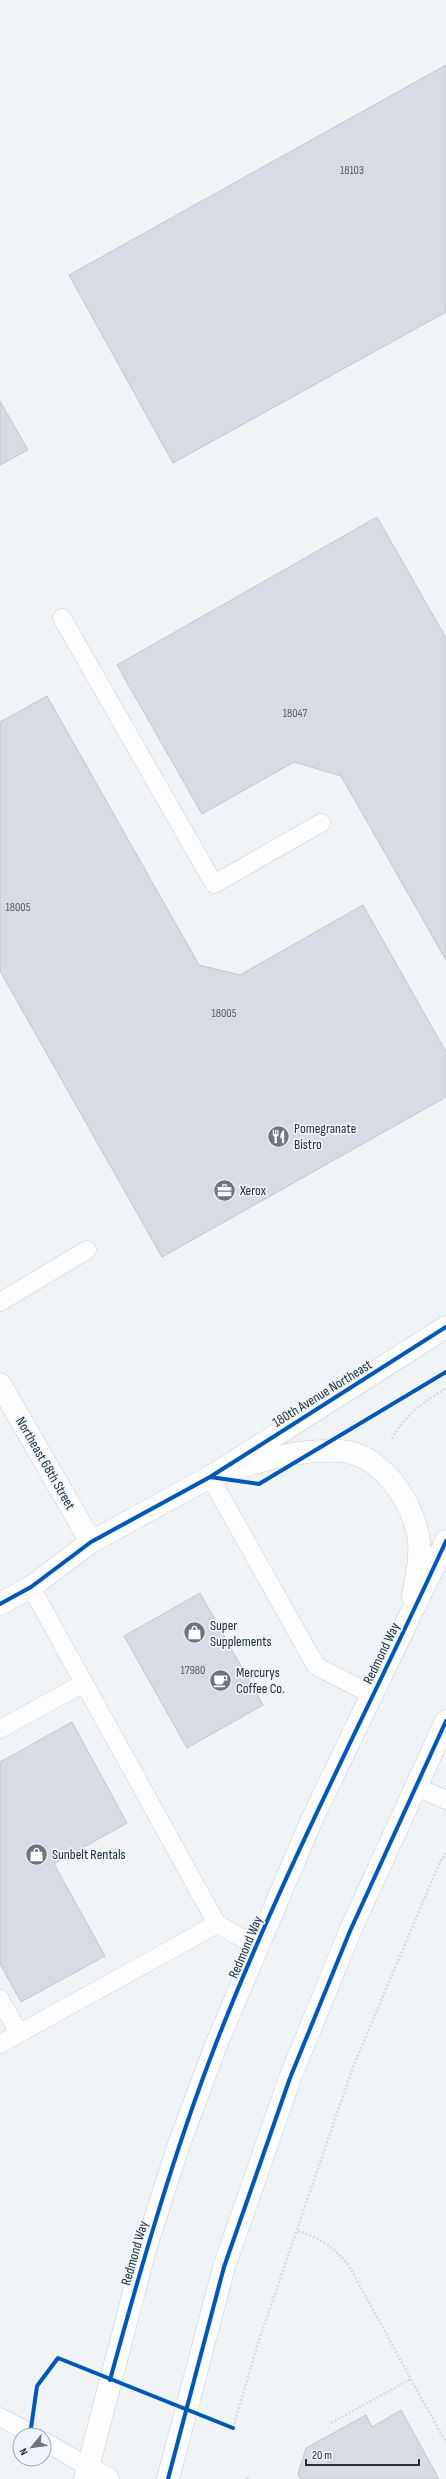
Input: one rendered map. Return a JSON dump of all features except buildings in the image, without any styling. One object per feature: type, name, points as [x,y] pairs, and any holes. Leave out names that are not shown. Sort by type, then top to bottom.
[{"type":"main road","name":"180th Avenue Northeast","points":[[0,1604],[31,1587],[91,1542],[210,1477],[446,1327]]},
{"type":"main road","name":"Northeast 68th Street","points":[[0,1384],[91,1542]]},
{"type":"main road","points":[[210,1477],[272,1457],[317,1450],[343,1451],[365,1459],[386,1473],[399,1488],[411,1510],[418,1536],[418,1560],[408,1623]]},
{"type":"main road","name":"Redmond Way","points":[[86,2473],[145,2250],[178,2147],[216,2045],[313,1817],[408,1623],[446,1541]]},
{"type":"main road","points":[[168,2479],[234,2234],[290,2078],[350,1931],[446,1721]]},
{"type":"main road","points":[[86,2473],[108,2479]]},
{"type":"lane","points":[[62,618],[214,884],[321,823]]},
{"type":"lane","points":[[0,1302],[87,1250]]},
{"type":"lane","points":[[210,1477],[316,1666],[373,1695]]},
{"type":"lane","points":[[31,1587],[217,1924],[257,1946]]},
{"type":"lane","points":[[0,1729],[84,1683]]},
{"type":"lane","points":[[416,1787],[446,1800]]},
{"type":"lane","points":[[0,2044],[217,1924]]},
{"type":"lane","points":[[0,1999],[19,2033]]},
{"type":"lane","points":[[0,2418],[18,2427]]},
{"type":"lane","points":[[52,2447],[86,2473]]},
{"type":"path","points":[[391,1441],[399,1424],[415,1409],[446,1388]]},
{"type":"path","points":[[186,2411],[233,2428],[257,2346],[298,2231],[353,2067],[439,1864],[446,1854]]},
{"type":"path","points":[[298,2231],[318,2238],[334,2248],[348,2264],[446,2443]]},
{"type":"path","points":[[331,2423],[411,2379]]},
{"type":"cycle path","points":[[0,1604],[31,1587],[91,1542],[210,1477],[446,1327]]},
{"type":"cycle path","points":[[210,1477],[259,1484],[446,1372]]},
{"type":"cycle path","points":[[110,2380],[171,2170],[215,2046],[241,1982],[297,1854],[446,1541]]},
{"type":"cycle path","points":[[168,2479],[224,2267],[290,2078],[350,1931],[446,1721]]},
{"type":"cycle path","points":[[31,2427],[37,2386],[58,2358],[233,2428]]},
{"type":"place","name":"Pomegranate Bistro","points":[[279,1136]]},
{"type":"place","name":"Xerox","points":[[225,1190]]},
{"type":"place","name":"Super Supplements","points":[[195,1633]]},
{"type":"place","name":"Mercurys Coffee Co.","points":[[221,1680]]},
{"type":"place","name":"Sunbelt Rentals","points":[[36,1854]]}]
